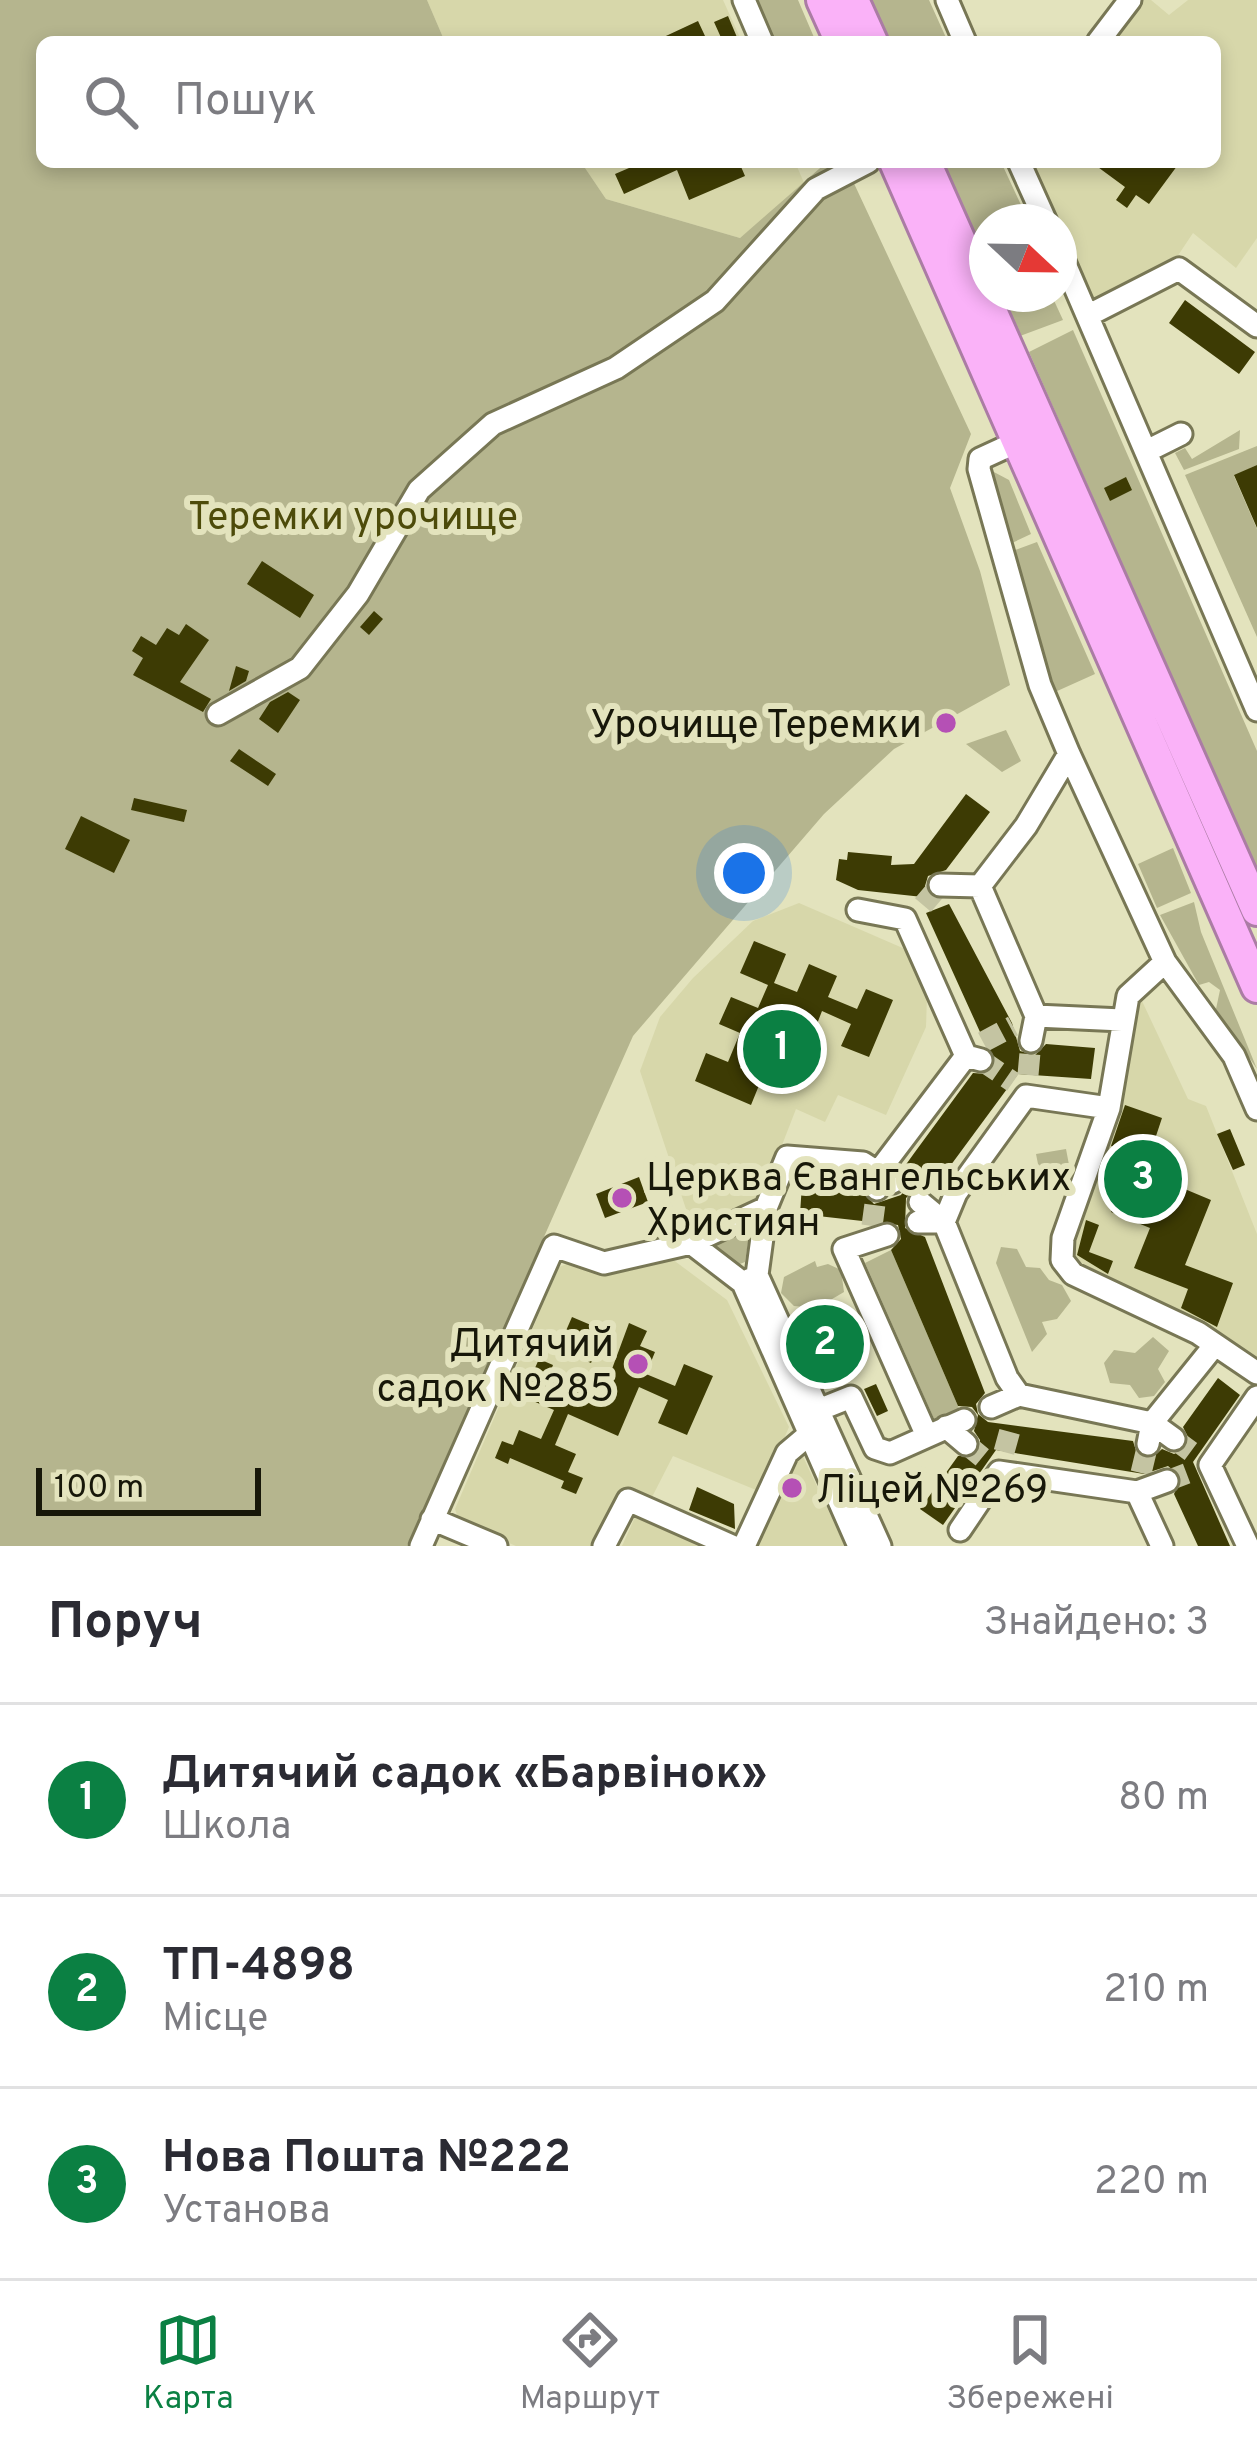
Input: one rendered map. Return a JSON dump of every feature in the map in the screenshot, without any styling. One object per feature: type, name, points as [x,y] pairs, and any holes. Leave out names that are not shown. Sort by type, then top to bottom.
[{"type":"highway","points":[[822,0],[838,36]]},
{"type":"highway","points":[[853,0],[869,36]]},
{"type":"highway","points":[[898,168],[1257,987]]},
{"type":"highway","points":[[928,168],[1257,910]]},
{"type":"street","points":[[743,0],[759,36]]},
{"type":"street","points":[[946,0],[962,36]]},
{"type":"street","points":[[1103,36],[1130,0]]},
{"type":"street","points":[[817,168],[824,184]]},
{"type":"street","points":[[218,714],[300,668],[358,595],[418,490],[493,424],[616,368],[715,302],[824,184],[856,168]]},
{"type":"street","points":[[1022,168],[1038,204]]},
{"type":"street","points":[[1089,315],[1179,268],[1250,320],[1257,296]]},
{"type":"street","points":[[1077,289],[1257,710]]},
{"type":"street","points":[[1148,451],[1181,434]]},
{"type":"street","points":[[1017,442],[980,459],[979,469],[1040,685],[1165,962],[1234,1056],[1257,1108]]},
{"type":"street","points":[[980,886],[1026,826],[1069,754]]},
{"type":"street","points":[[940,885],[980,886]]},
{"type":"street","points":[[980,886],[1036,1016],[1031,1041]]},
{"type":"street","points":[[750,1279],[766,1208],[787,1156],[863,1163],[883,1181],[974,1051],[914,912],[858,910]]},
{"type":"street","points":[[1165,962],[1128,996],[1109,1108],[1063,1238],[1062,1260],[1073,1274],[1164,1315],[1257,1373]]},
{"type":"street","points":[[1013,1026],[1036,1016],[1122,1020]]},
{"type":"street","points":[[1109,1108],[1022,1084],[956,1193],[944,1222],[1007,1378],[1019,1395],[1174,1439]]},
{"type":"street","points":[[421,1546],[554,1246],[604,1264],[691,1243],[766,1208]]},
{"type":"street","points":[[919,1212],[944,1222]]},
{"type":"street","points":[[875,1233],[844,1249],[946,1428],[966,1444]]},
{"type":"street","points":[[691,1243],[750,1279],[815,1424],[880,1546]]},
{"type":"street","points":[[1150,1433],[1214,1346]]},
{"type":"street","points":[[991,1407],[1019,1395]]},
{"type":"street","points":[[1012,1423],[1019,1395]]},
{"type":"street","points":[[744,1546],[787,1453],[851,1396],[875,1448],[890,1453],[946,1428]]},
{"type":"street","points":[[1247,1546],[1201,1464],[1257,1397]]},
{"type":"street","points":[[815,1424],[859,1546]]},
{"type":"street","points":[[960,1530],[997,1462],[1139,1483],[1167,1481]]},
{"type":"street","points":[[1139,1483],[1162,1546]]},
{"type":"street","points":[[604,1546],[628,1500],[732,1546]]},
{"type":"street","points":[[432,1519],[496,1546]]},
{"type":"shaded area","points":[[427,0],[723,0],[739,36],[442,36]]},
{"type":"shaded area","points":[[1139,0],[1151,0],[1169,15],[1188,0],[1257,0],[1257,238],[1236,268],[1193,233],[1173,263],[1091,303],[1077,271],[1077,204],[1047,204],[1032,168],[1221,168],[1221,36],[1112,36]]},
{"type":"shaded area","points":[[585,168],[798,168],[805,185],[740,238],[606,199]]},
{"type":"shaded area","points":[[799,903],[905,949],[927,996],[926,1027],[886,1115],[838,1095],[825,1122],[796,1109],[761,1199],[704,1228],[691,1224],[640,1071],[660,1017],[693,978],[753,921]]},
{"type":"shaded area","points":[[1134,984],[1188,1099],[1206,1106],[1257,1234],[1257,1369],[1055,1254]]},
{"type":"shaded area","name":"Дитячий садок №285","points":[[672,1259],[727,1300],[789,1427],[761,1492],[673,1456],[651,1499],[624,1489],[597,1546],[516,1546],[459,1521],[455,1509],[559,1267],[569,1263],[601,1275]]},
{"type":"shaded area","name":"Ліцей №269","points":[[791,1431],[845,1546],[742,1546]]},
{"type":"shaded area","name":"Ліцей №269","points":[[636,1515],[710,1546],[622,1546]]},
{"type":"green space","name":"Теремки урочище","points":[[0,0],[427,0],[442,36],[36,36],[36,168],[585,168],[606,199],[740,238],[820,168],[847,168],[971,434],[950,488],[980,571],[1010,685],[894,749],[824,814],[633,1036],[407,1546],[0,1546]]},
{"type":"green space","points":[[749,0],[798,0],[813,36],[764,36]]},
{"type":"green space","points":[[869,0],[929,0],[945,36],[885,36]]},
{"type":"green space","points":[[945,168],[1004,168],[1021,204],[969,204],[969,222]]},
{"type":"green space","points":[[1009,312],[1059,312],[1063,320],[1020,336]]},
{"type":"green space","points":[[1073,330],[1257,751],[1257,871],[1029,352]]},
{"type":"green space","points":[[1240,430],[1239,449],[1184,470],[1175,453],[1185,448],[1192,459]]},
{"type":"green space","points":[[1257,446],[1257,465],[1234,476],[1257,529],[1257,637],[1185,475]]},
{"type":"green space","points":[[992,471],[1009,480],[1031,534],[1012,543]]},
{"type":"green space","points":[[1037,542],[1095,674],[1055,692],[1015,550]]},
{"type":"green space","points":[[1006,730],[1021,761],[1002,772],[966,744]]},
{"type":"green space","points":[[1173,848],[1191,893],[1157,908],[1138,864]]},
{"type":"green space","points":[[1194,902],[1201,932],[1257,1069],[1216,1009],[1220,990],[1209,982],[1199,985],[1160,915]]},
{"type":"green space","points":[[1066,1149],[1070,1170],[1040,1174],[1036,1154]]},
{"type":"green space","points":[[752,1218],[745,1262],[732,1267],[700,1243]]},
{"type":"green space","points":[[1001,1247],[1017,1249],[1026,1267],[1040,1268],[1049,1280],[1062,1285],[1071,1301],[1057,1319],[1042,1322],[1047,1334],[1032,1352],[996,1263]]},
{"type":"green space","points":[[891,1250],[961,1413],[935,1421],[865,1263]]},
{"type":"green space","points":[[815,1261],[817,1267],[828,1264],[841,1270],[844,1292],[817,1308],[794,1306],[781,1293],[784,1277]]},
{"type":"green space","points":[[1153,1337],[1169,1351],[1158,1369],[1165,1382],[1154,1396],[1139,1398],[1130,1385],[1110,1383],[1104,1363],[1114,1350],[1135,1353]]},
{"type":"building","points":[[728,16],[736,36],[720,36],[714,22]]},
{"type":"building","points":[[698,21],[705,36],[666,36]]},
{"type":"building","points":[[629,168],[742,168],[745,176],[689,200],[677,170],[624,194],[615,174]]},
{"type":"building","points":[[1099,168],[1176,168],[1149,204],[1136,195],[1127,208],[1116,200],[1125,187]]},
{"type":"building","points":[[1185,300],[1255,352],[1239,374],[1169,323]]},
{"type":"building","points":[[1257,465],[1257,528],[1234,475]]},
{"type":"building","points":[[1126,477],[1132,490],[1110,501],[1104,488]]},
{"type":"building","points":[[262,561],[314,595],[300,618],[247,584]]},
{"type":"building","points":[[374,611],[383,619],[369,635],[360,627]]},
{"type":"building","points":[[186,624],[209,640],[180,682],[211,699],[203,712],[133,675],[143,658],[132,651],[141,636],[156,645],[167,628],[179,635]]},
{"type":"building","points":[[236,666],[249,671],[246,681],[229,691]]},
{"type":"building","points":[[288,692],[300,700],[278,733],[259,719],[270,702]]},
{"type":"building","points":[[239,749],[276,774],[268,786],[230,761]]},
{"type":"building","points":[[966,794],[990,812],[946,870],[928,876],[925,886],[932,898],[858,890],[836,880],[839,859],[847,860],[848,852],[892,856],[891,865],[914,864]]},
{"type":"building","points":[[134,798],[187,810],[184,822],[131,810]]},
{"type":"building","points":[[81,816],[130,840],[114,873],[65,849]]},
{"type":"building","points":[[949,904],[1012,1023],[1020,1051],[1035,1055],[1046,1044],[1095,1048],[1091,1079],[1018,1074],[945,1173],[929,1190],[916,1188],[906,1198],[905,1228],[925,1237],[985,1393],[976,1404],[978,1414],[988,1422],[1133,1441],[1137,1454],[1152,1458],[1162,1449],[1174,1454],[1185,1449],[1189,1439],[1183,1427],[1218,1378],[1240,1395],[1193,1462],[1230,1546],[1198,1546],[1174,1494],[1181,1477],[1168,1466],[1144,1474],[996,1450],[943,1525],[920,1509],[958,1456],[978,1453],[980,1440],[974,1431],[978,1415],[972,1407],[958,1406],[891,1250],[901,1239],[898,1225],[800,1214],[802,1184],[862,1191],[874,1204],[901,1195],[908,1184],[902,1170],[915,1152],[973,1073],[986,1074],[995,1065],[926,913]]},
{"type":"building","points":[[754,941],[786,954],[774,983],[797,992],[809,964],[837,976],[828,997],[857,1009],[866,989],[893,1000],[869,1057],[841,1046],[851,1024],[822,1011],[815,1029],[784,1016],[771,1047],[753,1039],[740,1068],[762,1078],[751,1105],[695,1081],[706,1053],[728,1062],[740,1033],[719,1024],[731,997],[758,1008],[768,985],[740,973]]},
{"type":"building","points":[[1125,1105],[1162,1118],[1144,1172],[1211,1200],[1185,1265],[1233,1283],[1217,1327],[1181,1308],[1188,1289],[1134,1268],[1150,1228],[1111,1212],[1134,1154],[1111,1146]]},
{"type":"building","points":[[1230,1129],[1245,1165],[1233,1170],[1217,1134]]},
{"type":"building","name":"Церква Євангельських Християн","points":[[639,1177],[648,1202],[605,1218],[596,1194]]},
{"type":"building","points":[[1086,1220],[1099,1225],[1089,1252],[1113,1261],[1108,1274],[1077,1255]]},
{"type":"building","points":[[843,1310],[864,1357],[851,1363],[856,1375],[825,1388],[797,1326]]},
{"type":"building","points":[[572,1317],[605,1331],[591,1363],[558,1349]]},
{"type":"building","points":[[629,1323],[647,1331],[640,1346],[655,1352],[646,1374],[675,1386],[684,1364],[713,1376],[687,1435],[658,1423],[668,1400],[639,1387],[618,1436],[568,1414],[555,1445],[576,1454],[568,1472],[583,1478],[576,1494],[561,1488],[564,1481],[510,1458],[508,1464],[495,1458],[502,1441],[513,1445],[519,1430],[541,1439],[554,1410],[533,1401],[541,1381],[531,1377],[539,1359],[553,1365],[550,1373],[602,1396]]},
{"type":"building","points":[[876,1384],[888,1411],[877,1416],[864,1389]]},
{"type":"building","points":[[697,1487],[734,1504],[735,1529],[689,1510]]},
{"type":"tunnel","points":[[923,905],[940,885]]},
{"type":"tunnel","points":[[983,1042],[1013,1026]]},
{"type":"tunnel","points":[[1028,1075],[1031,1041]]},
{"type":"tunnel","points":[[981,1060],[1013,1082]]},
{"type":"tunnel","points":[[872,1226],[877,1189]]},
{"type":"tunnel","points":[[1004,1452],[1012,1423]]},
{"type":"tunnel","points":[[1174,1439],[1197,1456]]},
{"type":"tunnel","points":[[966,1444],[988,1462]]},
{"type":"tunnel","points":[[1141,1473],[1148,1444]]},
{"type":"tunnel","points":[[1167,1481],[1196,1470]]},
{"type":"place","name":"Урочище Теремки","points":[[946,723]]},
{"type":"place","name":"Дитячий садок «Барвінок»","points":[[782,1049]]},
{"type":"place","name":"Нова Пошта №222","points":[[1143,1179]]},
{"type":"place","name":"Церква Євангельських Християн","points":[[622,1198]]},
{"type":"place","name":"ТП-4898","points":[[825,1344]]},
{"type":"place","name":"Дитячий садок №285","points":[[638,1364]]},
{"type":"place","name":"Ліцей №269","points":[[792,1488]]}]
